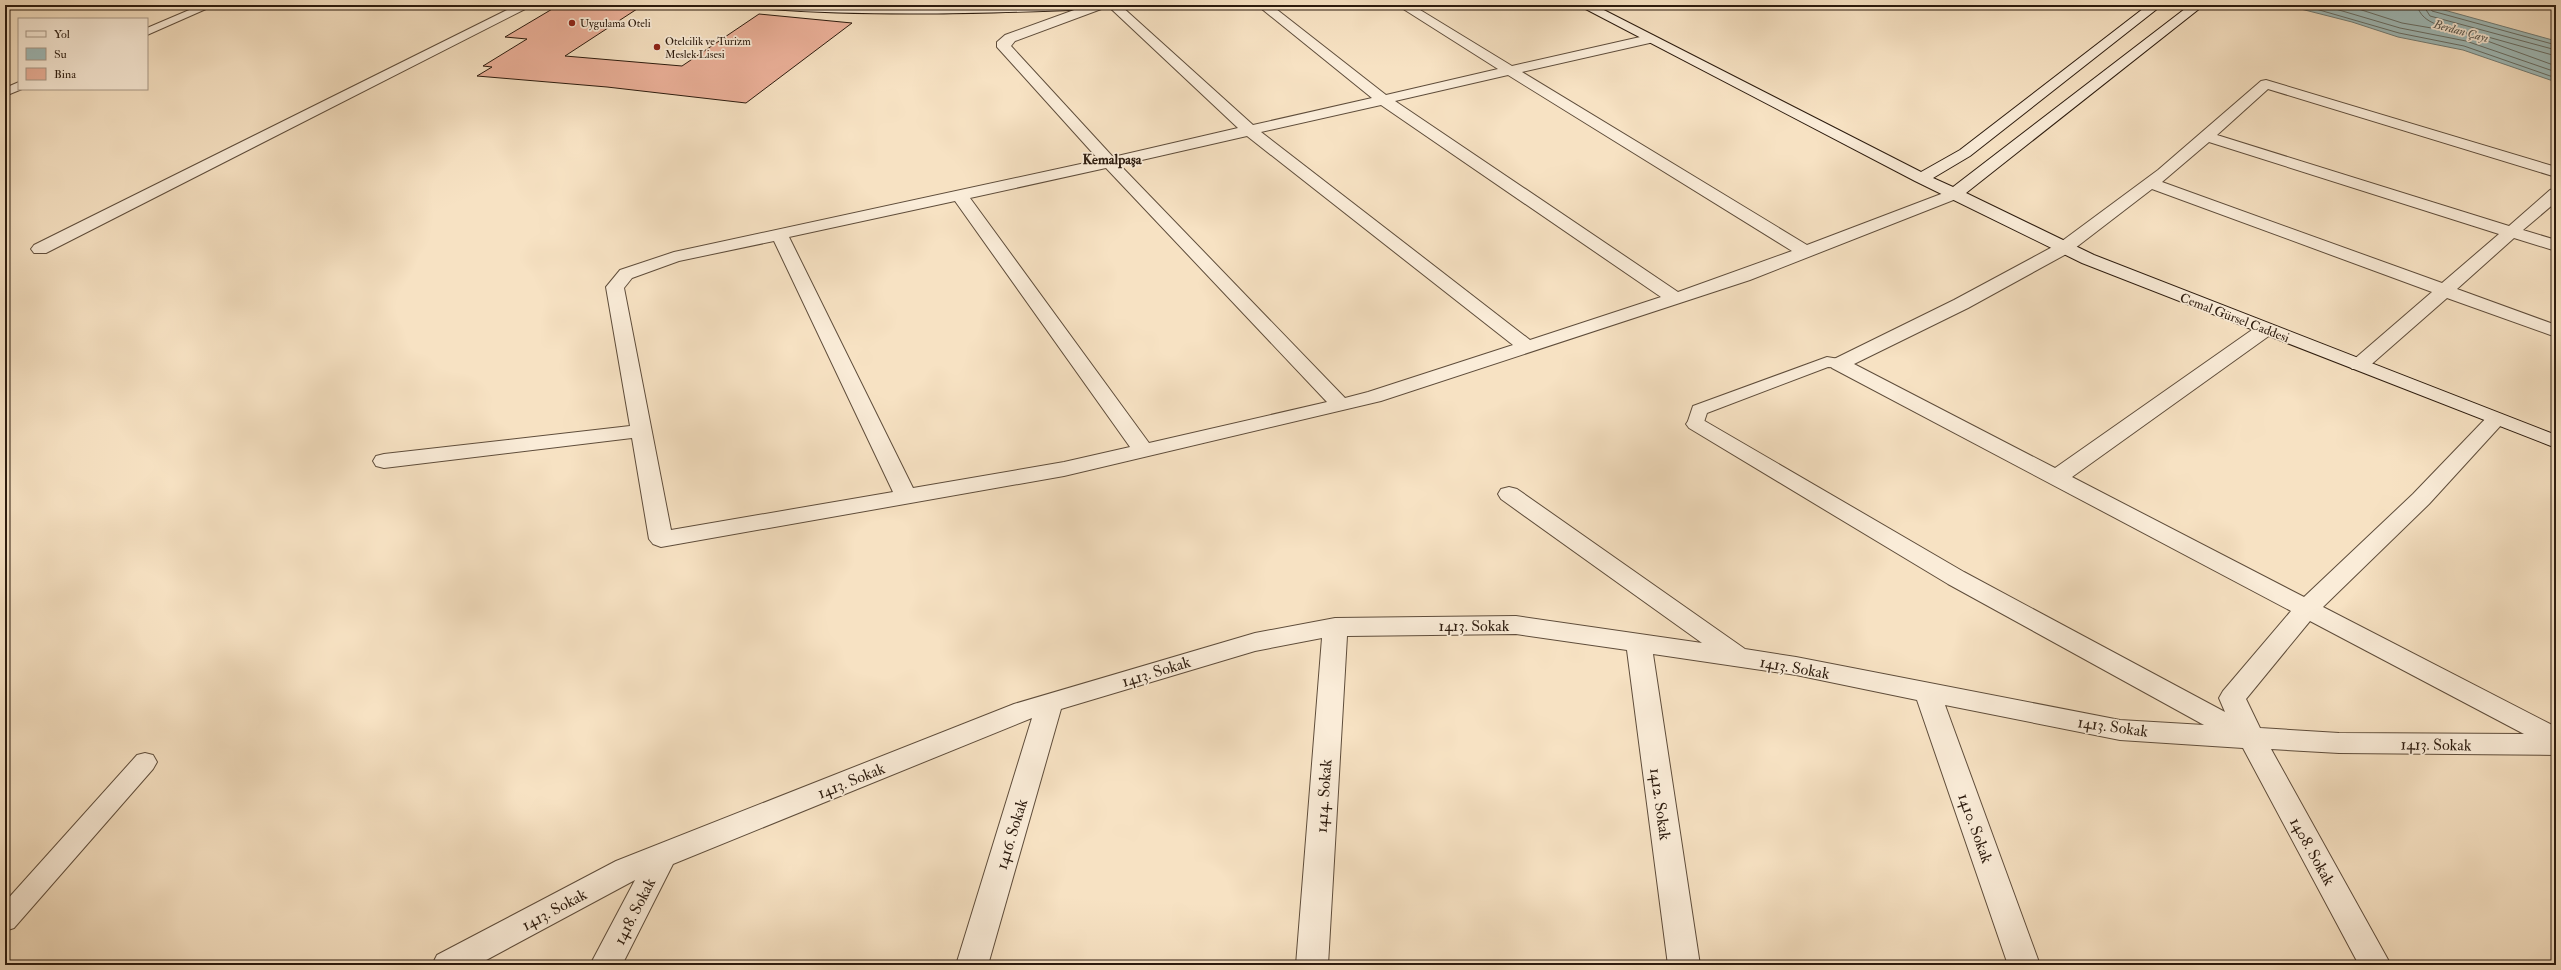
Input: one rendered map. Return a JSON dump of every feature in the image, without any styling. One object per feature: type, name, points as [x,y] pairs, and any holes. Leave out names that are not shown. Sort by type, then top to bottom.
[{"type":"street","points":[[40,249],[527,5]]},
{"type":"street","points":[[769,5],[823,9],[943,11],[1101,5]]},
{"type":"street","points":[[1101,5],[1010,38],[1004,42],[1004,47],[1109,162],[1340,405]]},
{"type":"street","points":[[1113,5],[1249,130],[1527,347]]},
{"type":"street","points":[[1263,5],[1382,99],[1675,298]]},
{"type":"street","points":[[1403,5],[1508,71],[1806,252]]},
{"type":"street","name":"Cemal Gürsel Caddesi","points":[[1584,5],[1921,178],[2088,259],[2556,442]]},
{"type":"street","points":[[1921,178],[1965,153],[2156,5]]},
{"type":"street","points":[[1649,39],[1109,162],[674,257],[626,274],[615,287],[661,539],[1064,469],[1374,397],[1744,276],[1955,194],[2198,5]]},
{"type":"street","points":[[1839,364],[1962,304],[2064,248],[2150,183],[2266,84],[2556,172]]},
{"type":"street","points":[[2206,136],[2556,246]]},
{"type":"street","points":[[2150,183],[2556,331]]},
{"type":"street","points":[[2359,365],[2556,193]]},
{"type":"street","points":[[959,195],[1143,450]]},
{"type":"street","points":[[779,234],[906,496]]},
{"type":"street","points":[[2056,478],[2266,329]]},
{"type":"street","points":[[1839,364],[2556,739]]},
{"type":"street","points":[[2307,608],[2421,499],[2496,419]]},
{"type":"street","points":[[1696,424],[1956,578],[2251,738]]},
{"type":"street","points":[[384,461],[642,431]]},
{"type":"street","points":[[1509,494],[1739,657]]},
{"type":"street","name":"1408. Sokak","points":[[2307,608],[2232,698],[2251,738],[2375,965]]},
{"type":"street","name":"1413. Sokak","points":[[448,965],[626,870],[1023,711],[1255,642],[1335,627],[1516,625],[1796,666],[2120,730],[2339,743],[2556,745]]},
{"type":"street","name":"1414. Sokak","points":[[1312,965],[1335,627]]},
{"type":"street","name":"1412. Sokak","points":[[1639,643],[1684,965]]},
{"type":"street","name":"1410. Sokak","points":[[1927,691],[2024,965]]},
{"type":"street","name":"1416. Sokak","points":[[972,965],[1050,703]]},
{"type":"street","name":"1418. Sokak","points":[[606,965],[662,856]]},
{"type":"lane","points":[[148,32],[210,5]]},
{"type":"lane","points":[[5,92],[18,86]]},
{"type":"lane","points":[[1696,424],[1699,410],[1827,362],[1839,364]]},
{"type":"lane","points":[[5,920],[145,762]]},
{"type":"water","name":"Berdan Çayı","points":[[2285,5],[2426,5],[2556,41],[2556,82],[2463,50],[2398,37],[2352,22]]},
{"type":"building","points":[[559,5],[637,9],[565,56],[682,66],[759,14],[852,23],[746,103],[607,87],[477,76],[492,67],[483,66],[527,39],[505,37]]},
{"type":"place","name":"Uygulama Oteli","points":[[572,23]]},
{"type":"place","name":"Otelcilik ve Turizm Meslek Lisesi","points":[[657,47]]},
{"type":"district","name":"Kemalpaşa","points":[[1112,159]]}]
